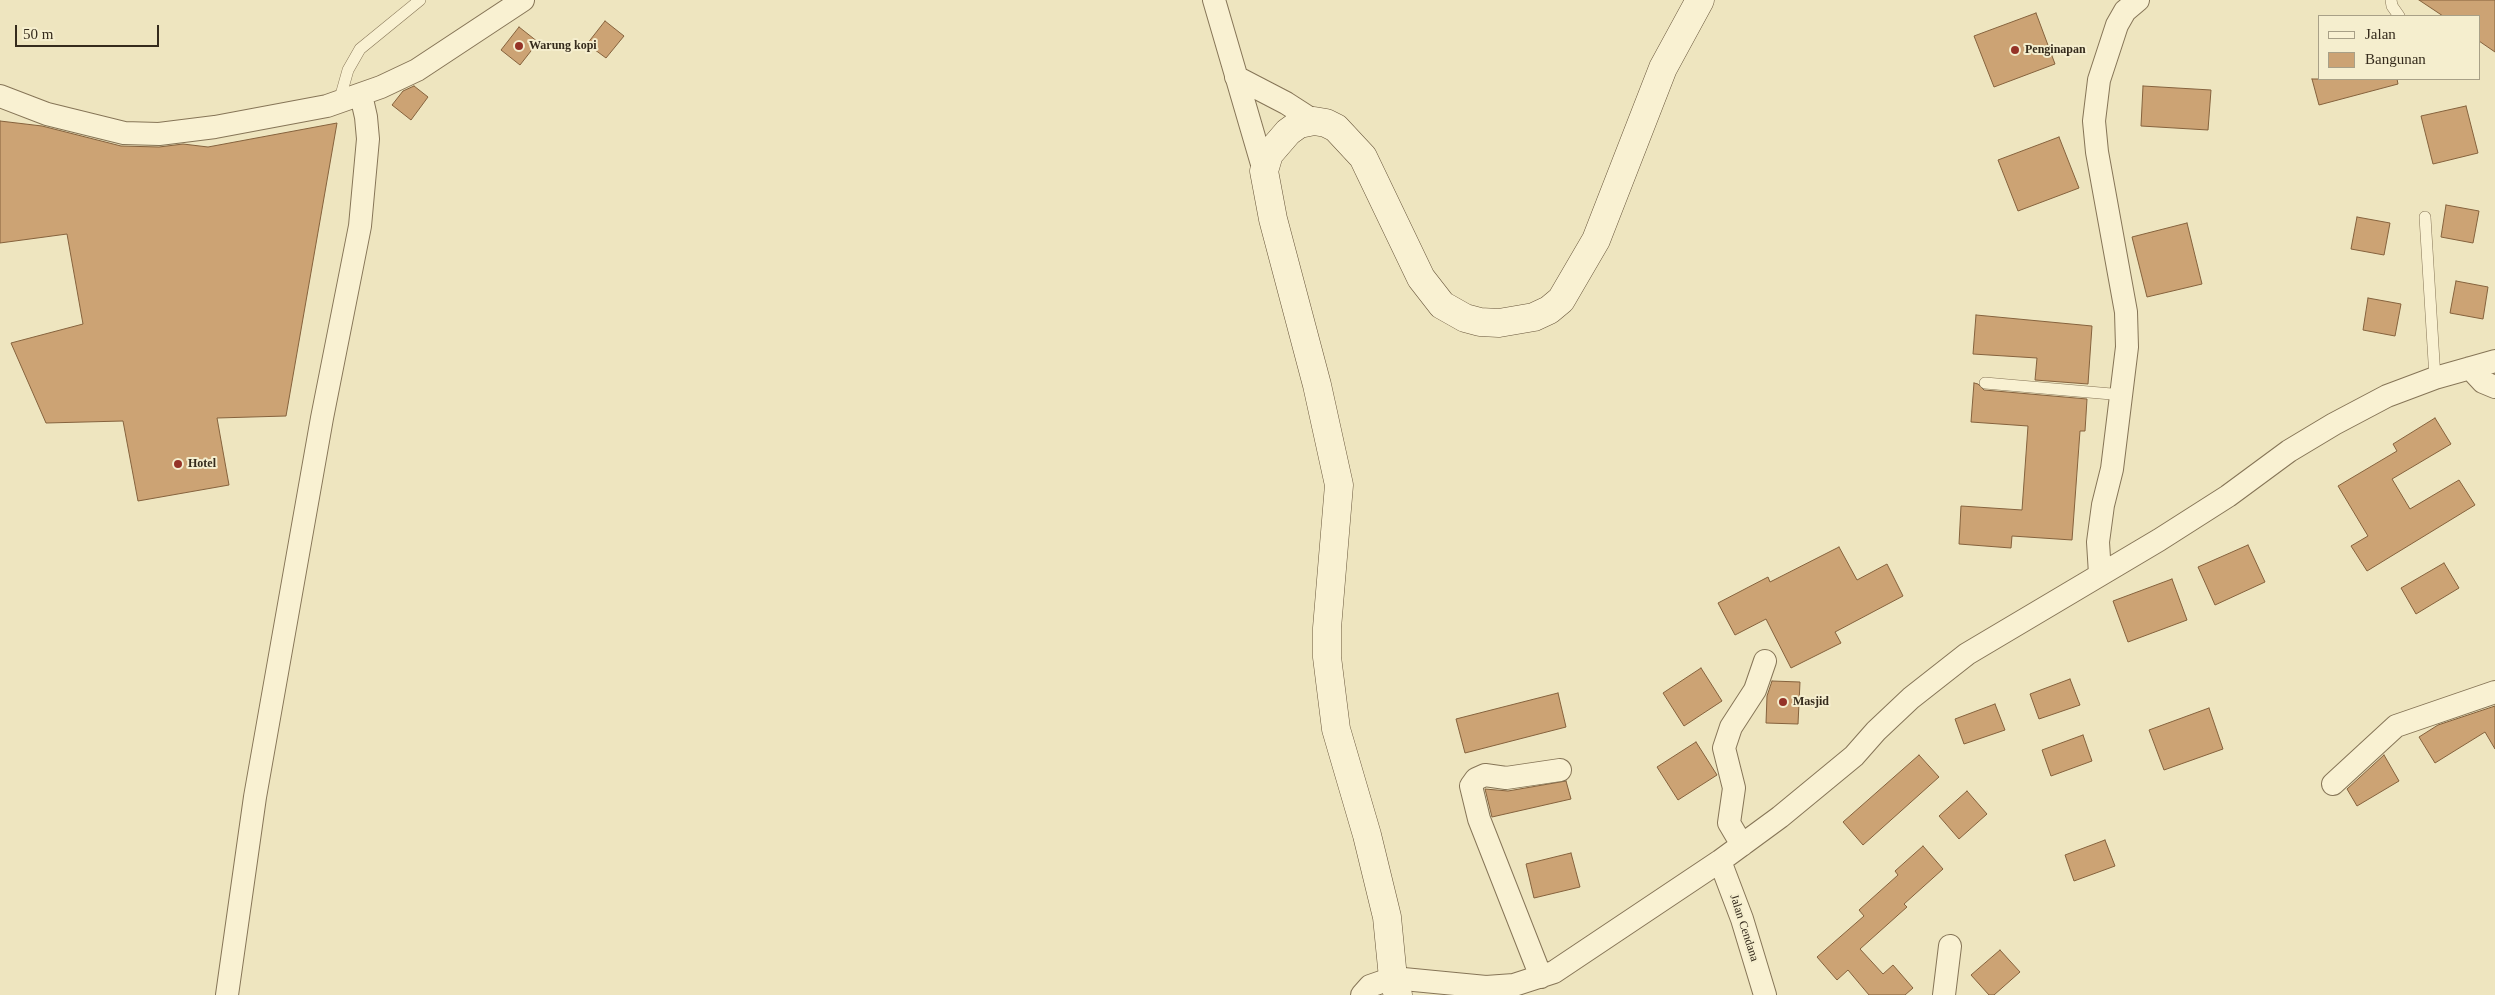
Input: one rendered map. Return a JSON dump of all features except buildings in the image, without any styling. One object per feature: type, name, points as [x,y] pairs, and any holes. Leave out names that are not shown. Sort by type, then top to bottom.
[{"type":"street","points":[[0,96],[48,114],[90,126],[124,132],[159,134],[215,127],[339,102],[361,95],[417,70],[523,0]]},
{"type":"street","points":[[1214,0],[1264,171],[1273,219],[1336,464],[1339,504],[1327,628],[1331,690],[1336,729],[1367,835],[1387,916],[1393,989]]},
{"type":"street","points":[[1264,171],[1268,154],[1288,132],[1299,124],[1314,121],[1326,123],[1336,128],[1363,157],[1421,278],[1442,305],[1465,318],[1480,322],[1499,323],[1534,317],[1549,310],[1561,300],[1596,240],[1663,68],[1700,0]]},
{"type":"street","points":[[2100,574],[2098,542],[2123,396],[2127,347],[2126,312],[2097,152],[2094,121],[2099,80],[2117,25],[2125,11],[2138,0]]},
{"type":"street","points":[[1236,77],[1286,103],[1314,121]]},
{"type":"street","points":[[227,995],[255,797],[322,418],[360,226],[368,139],[366,116],[361,95]]},
{"type":"street","points":[[1362,995],[1370,986],[1393,989],[1514,985],[1554,972],[1584,954],[1720,861],[1822,784],[1854,756],[1876,731],[1935,677],[1967,654],[2220,501],[2289,451],[2334,424],[2387,396],[2435,378],[2495,361]]},
{"type":"street","points":[[2470,368],[2483,382],[2495,387]]},
{"type":"street","points":[[1742,845],[1730,823],[1734,788],[1724,748],[1731,727],[1755,690],[1765,661]]},
{"type":"street","points":[[2333,784],[2396,726],[2495,692]]},
{"type":"street","points":[[1541,977],[1479,819],[1471,786],[1476,779],[1485,776],[1506,778],[1560,770]]},
{"type":"street","name":"Jalan Cendana","points":[[1720,861],[1742,919],[1765,995]]},
{"type":"street","points":[[1944,995],[1950,946]]},
{"type":"lane","points":[[339,102],[348,70],[360,49],[420,0]]},
{"type":"lane","points":[[2391,0],[2392,6],[2398,15]]},
{"type":"lane","points":[[2425,217],[2435,378]]},
{"type":"lane","points":[[1985,383],[2123,396]]},
{"type":"place","name":"Warung kopi","points":[[519,46]]},
{"type":"place","name":"Penginapan","points":[[2015,50]]},
{"type":"place","name":"Hotel","points":[[178,464]]},
{"type":"place","name":"Masjid","points":[[1783,702]]}]
